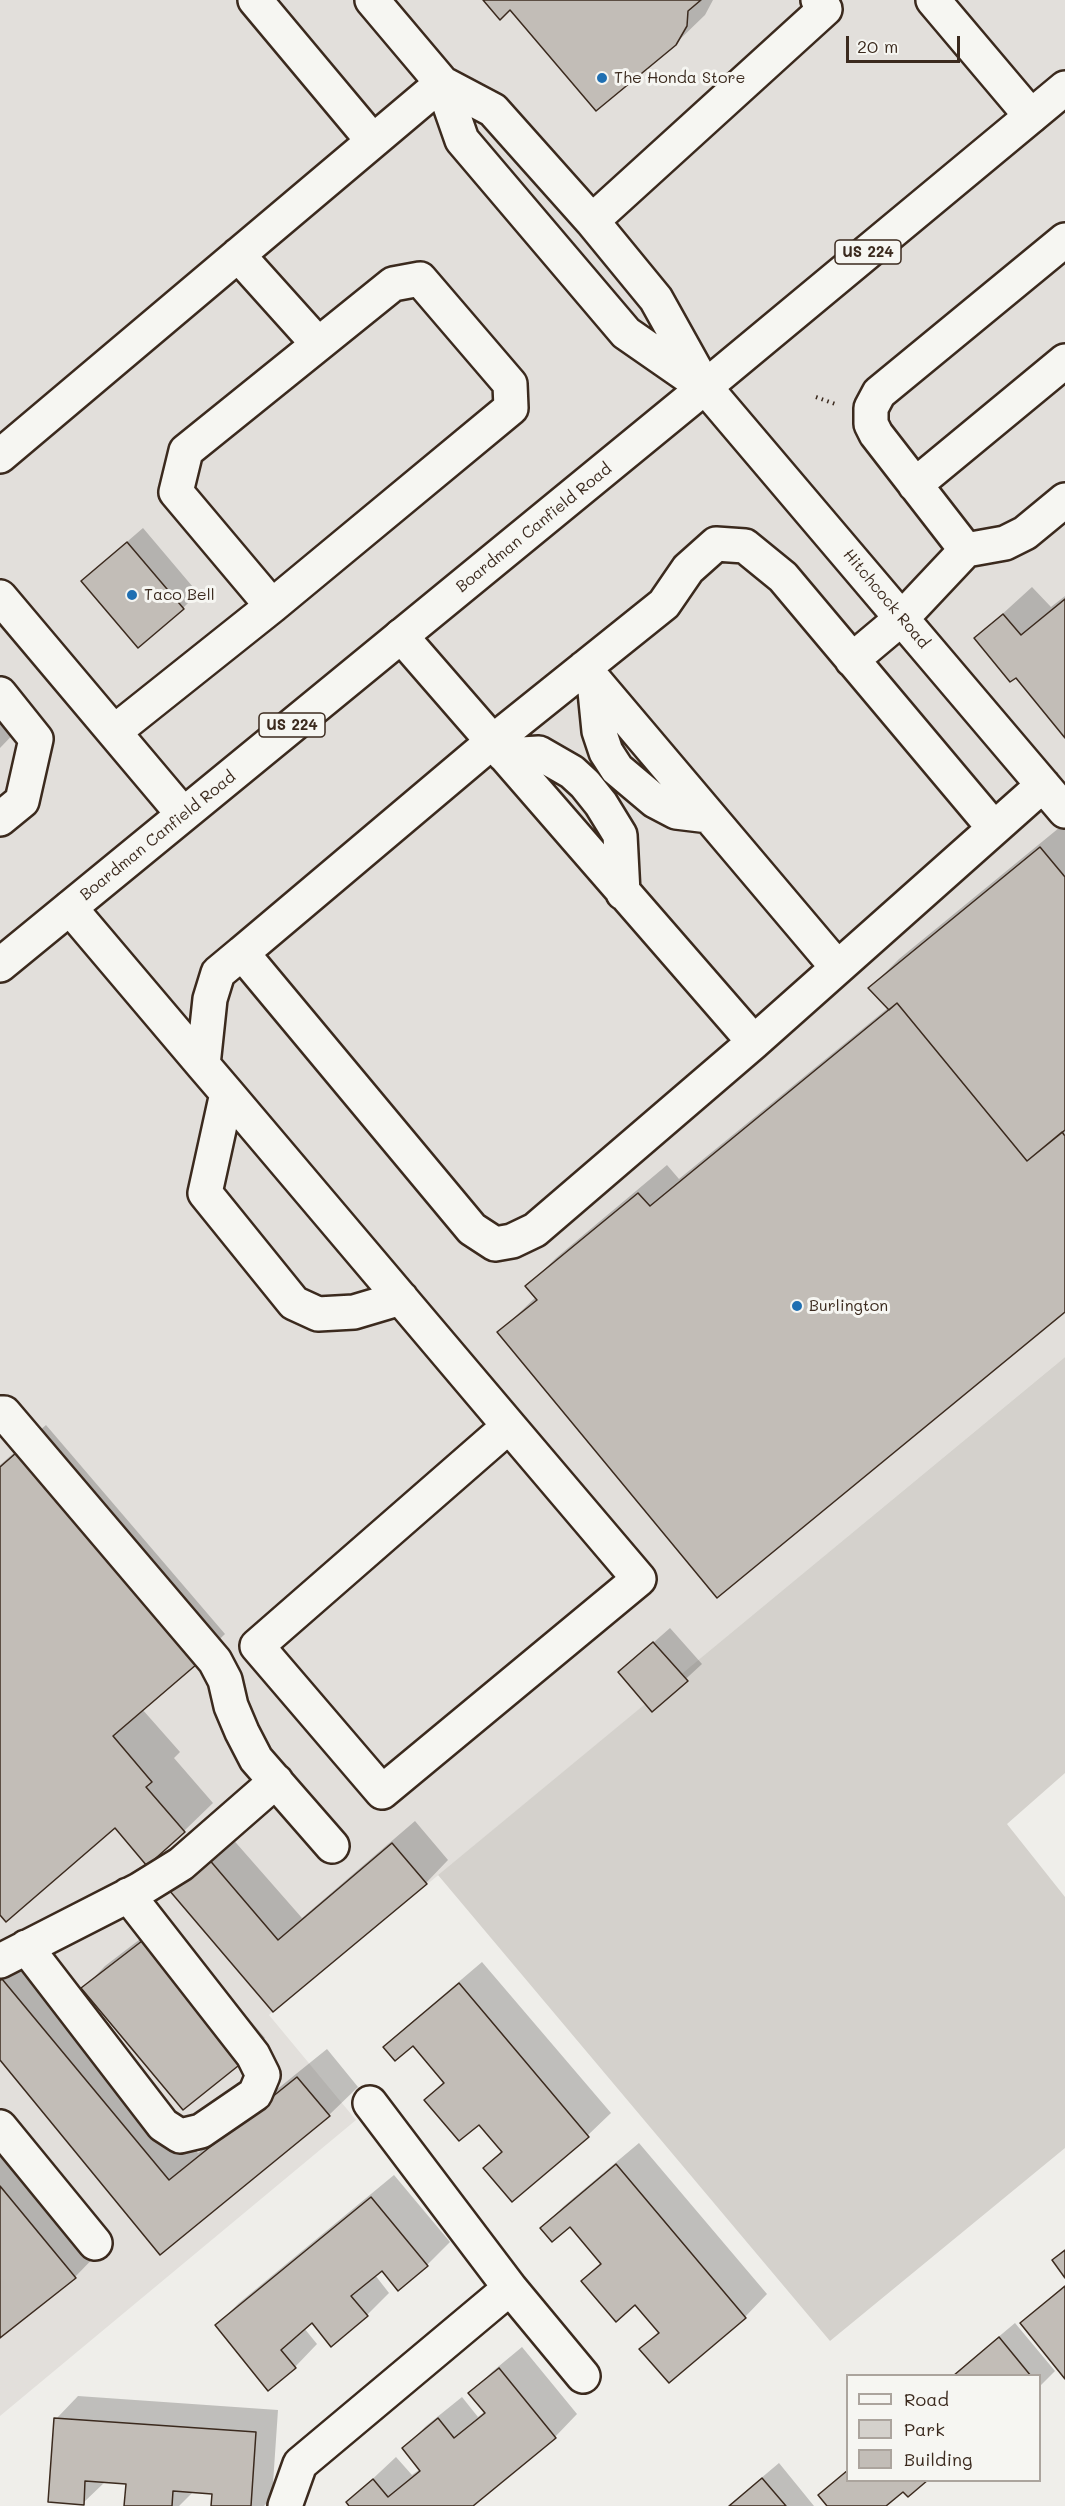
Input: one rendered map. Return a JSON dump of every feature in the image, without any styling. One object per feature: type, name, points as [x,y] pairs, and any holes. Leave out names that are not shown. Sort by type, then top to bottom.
[{"type":"main road","points":[[255,0],[373,141]]},
{"type":"main road","points":[[372,0],[442,83],[462,140],[626,333],[705,387]]},
{"type":"main road","points":[[592,221],[825,9],[818,0]]},
{"type":"main road","points":[[933,0],[1031,116]]},
{"type":"main road","points":[[0,456],[442,83]]},
{"type":"main road","points":[[442,83],[493,110],[592,221],[656,299],[705,387]]},
{"type":"main road","name":"Boardman Canfield Road","points":[[0,965],[705,387],[1065,88]]},
{"type":"main road","points":[[966,550],[886,448],[871,424],[871,408],[879,393],[1065,240]]},
{"type":"main road","points":[[238,255],[318,344]]},
{"type":"main road","points":[[114,732],[272,606],[511,408],[510,384],[420,279],[393,284],[186,451],[176,492],[272,606]]},
{"type":"main road","points":[[915,485],[1065,361]]},
{"type":"main road","name":"Hitchcock Road","points":[[705,387],[1065,811]]},
{"type":"main road","points":[[852,660],[902,618],[966,550],[1005,543],[1025,533],[1065,500]]},
{"type":"main road","points":[[203,1065],[210,999],[218,973],[589,674],[664,604],[688,568],[716,544],[745,546],[783,577],[994,828]]},
{"type":"main road","points":[[0,597],[183,814]]},
{"type":"main road","points":[[401,636],[754,1042]]},
{"type":"main road","points":[[589,674],[837,967]]},
{"type":"main road","points":[[0,694],[36,739],[22,801],[0,819]]},
{"type":"main road","points":[[0,722],[20,746],[10,782],[0,790]]},
{"type":"main road","points":[[242,952],[472,1229],[495,1244],[512,1241],[535,1230],[754,1042],[1043,785]]},
{"type":"main road","points":[[70,908],[639,1579],[382,1792],[257,1646],[509,1426]]},
{"type":"main road","points":[[227,1093],[205,1193],[294,1303],[318,1314],[354,1312],[401,1298]]},
{"type":"main road","points":[[0,1413],[4,1413],[215,1661],[225,1680],[231,1706],[256,1759],[332,1846]]},
{"type":"main road","points":[[128,1895],[253,2055],[263,2075],[255,2094],[201,2131],[180,2136],[163,2125],[13,1954],[128,1895],[181,1864],[276,1781]]},
{"type":"main road","points":[[370,2103],[510,2288],[583,2376]]},
{"type":"main road","points":[[0,2127],[95,2243]]},
{"type":"main road","points":[[285,2506],[300,2464],[510,2288]]},
{"type":"shaded area","points":[[0,0],[1065,0],[1065,1357],[269,2015],[356,2120],[0,2416]]},
{"type":"green space","points":[[1065,1357],[1065,1773],[1007,1824],[1065,1897],[1065,2148],[830,2341],[438,1875]]},
{"type":"building","name":"The Honda Store","points":[[483,0],[701,0],[688,11],[687,26],[676,45],[596,111],[510,10],[500,20]]},
{"type":"building","name":"Taco Bell","points":[[127,542],[184,609],[138,648],[81,581]]},
{"type":"building","points":[[1065,599],[1065,738],[1016,678],[1010,682],[974,638],[1003,614],[1021,635]]},
{"type":"building","points":[[1040,847],[1065,877],[1065,1130],[1027,1161],[897,1003],[889,1010],[868,988]]},
{"type":"building","name":"Burlington","points":[[897,1003],[1027,1161],[1062,1132],[1065,1136],[1065,1312],[717,1598],[497,1332],[537,1300],[525,1286],[638,1193],[650,1206]]},
{"type":"building","points":[[16,1453],[197,1664],[113,1736],[152,1782],[146,1787],[185,1832],[147,1866],[115,1828],[6,1922],[0,1915],[0,1467]]},
{"type":"building","points":[[653,1642],[688,1681],[652,1712],[618,1672]]},
{"type":"building","points":[[392,1843],[427,1884],[273,2012],[169,1890],[207,1857],[278,1940]]},
{"type":"building","points":[[142,1941],[243,2062],[183,2110],[81,1988]]},
{"type":"building","points":[[2,1979],[169,2180],[297,2077],[330,2116],[160,2255],[0,2060],[0,1981]]},
{"type":"building","points":[[459,1983],[589,2137],[512,2202],[483,2168],[502,2152],[479,2125],[459,2141],[424,2100],[444,2083],[413,2046],[395,2061],[383,2047]]},
{"type":"building","points":[[616,2164],[746,2318],[669,2383],[639,2349],[659,2333],[635,2305],[616,2322],[581,2281],[601,2264],[570,2227],[552,2242],[540,2228]]},
{"type":"building","points":[[0,2186],[76,2278],[0,2338]]},
{"type":"building","points":[[371,2197],[428,2266],[398,2291],[382,2271],[351,2296],[368,2316],[331,2347],[312,2323],[281,2350],[296,2368],[268,2391],[215,2325]]},
{"type":"building","points":[[1065,2250],[1065,2278],[1052,2260]]},
{"type":"building","points":[[1065,2286],[1065,2379],[1020,2323]]},
{"type":"building","points":[[999,2337],[1029,2374],[955,2374]]},
{"type":"building","points":[[499,2368],[556,2438],[473,2506],[349,2506],[346,2502],[373,2479],[388,2497],[420,2471],[402,2448],[438,2418],[454,2438],[485,2413],[468,2393]]},
{"type":"building","points":[[54,2418],[256,2432],[251,2506],[211,2506],[212,2494],[173,2491],[172,2506],[124,2506],[126,2484],[85,2481],[84,2505],[48,2502]]},
{"type":"building","points":[[846,2472],[846,2482],[926,2482],[908,2497],[903,2492],[886,2506],[827,2506],[818,2495]]},
{"type":"building","points":[[762,2478],[786,2506],[729,2506]]},
{"type":"place","name":"The Honda Store","points":[[602,78]]},
{"type":"place","name":"Taco Bell","points":[[132,595]]},
{"type":"place","name":"Burlington","points":[[797,1306]]}]
